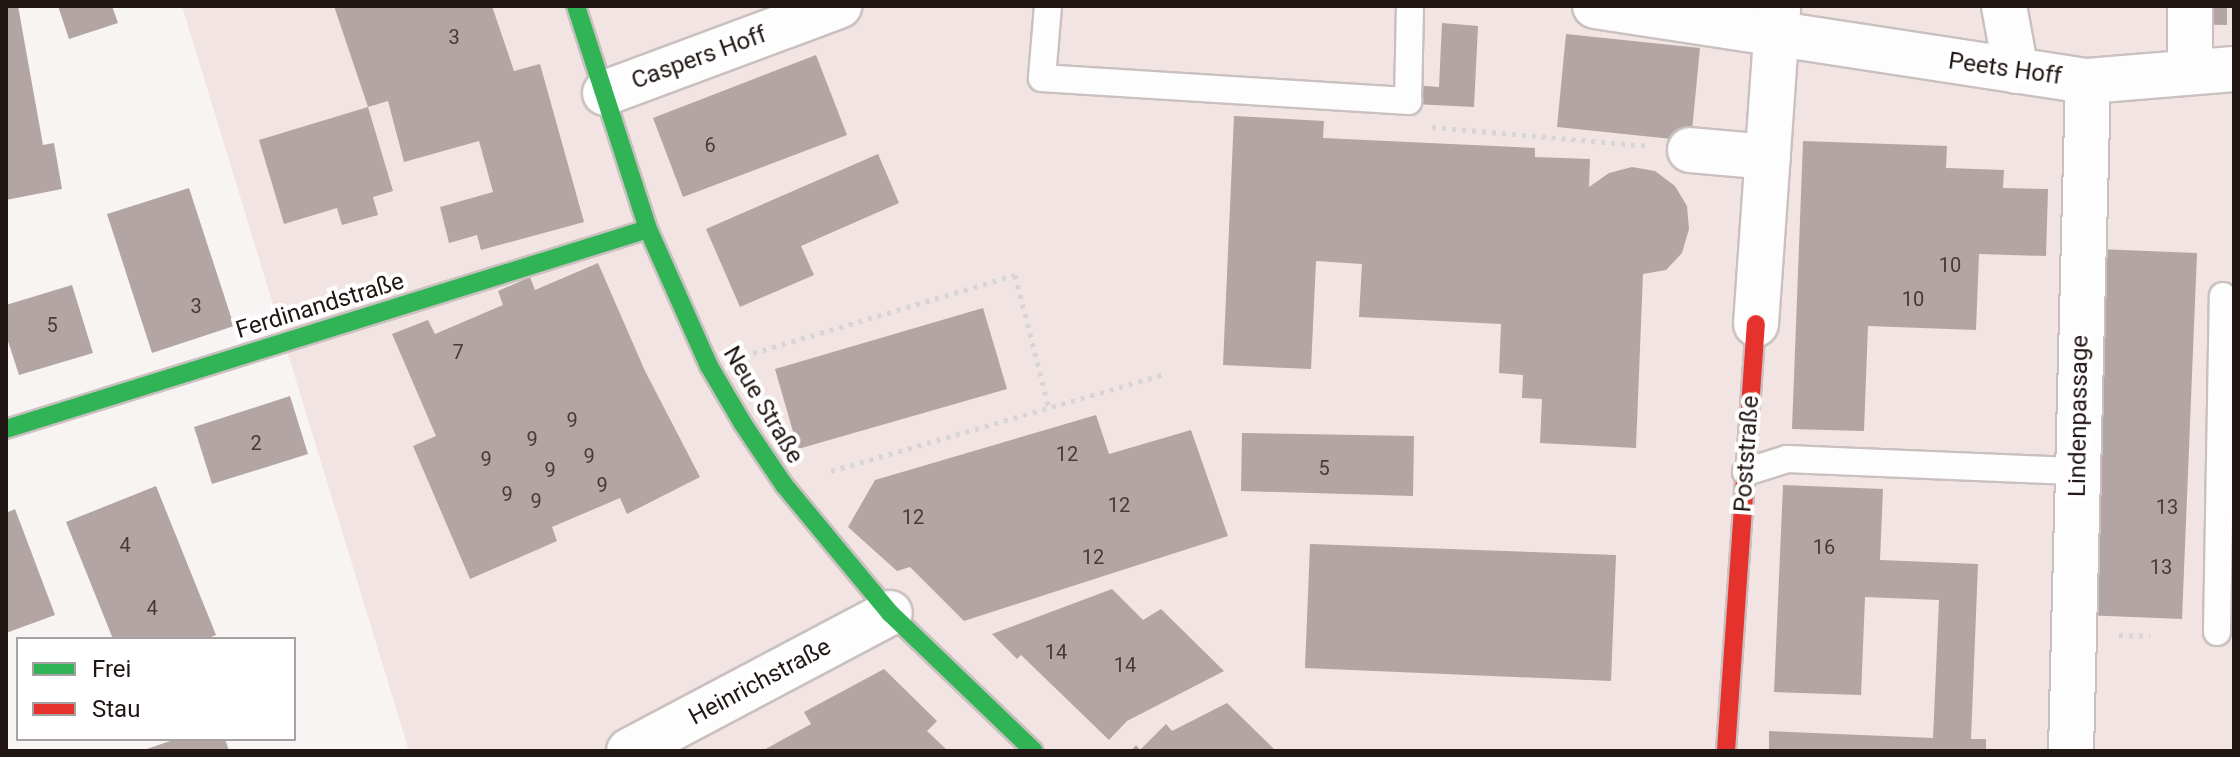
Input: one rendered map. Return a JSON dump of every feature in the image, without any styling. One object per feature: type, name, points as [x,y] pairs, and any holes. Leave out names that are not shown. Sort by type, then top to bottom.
[{"type":"street","name":"Neue Straße","points":[[576,6],[648,229],[709,366],[784,485],[890,613],[1034,751]]},
{"type":"street","name":"Caspers Hoff","points":[[605,93],[839,6]]},
{"type":"street","points":[[1595,6],[1777,20]]},
{"type":"street","points":[[2004,6],[2016,71]]},
{"type":"street","points":[[2190,6],[2190,72]]},
{"type":"street","name":"Peets Hoff","points":[[1777,20],[2016,71],[2088,81],[2234,69]]},
{"type":"street","name":"Poststraße","points":[[1726,751],[1777,20]]},
{"type":"street","name":"Lindenpassage","points":[[2071,751],[2088,81]]},
{"type":"street","points":[[1690,150],[1768,157]]},
{"type":"street","name":"Ferdinandstraße","points":[[6,429],[648,229]]},
{"type":"street","name":"Heinrichstraße","points":[[629,751],[890,613]]},
{"type":"lane","points":[[1048,6],[1042,78],[1408,101],[1410,6]]},
{"type":"lane","points":[[2217,632],[2223,296]]},
{"type":"lane","points":[[1746,472],[1787,459],[2078,471]]},
{"type":"path","points":[[1408,101],[1408,125],[1690,150]]},
{"type":"path","points":[[709,366],[1015,275],[1049,408]]},
{"type":"path","points":[[784,485],[1164,374]]},
{"type":"path","points":[[2113,635],[2150,636]]},
{"type":"shaded area","points":[[182,6],[2234,6],[2234,751],[409,751]]},
{"type":"building","points":[[6,6],[18,6],[43,145],[54,143],[62,189],[6,200]]},
{"type":"building","points":[[58,6],[112,6],[118,23],[69,39]]},
{"type":"building","points":[[334,6],[492,6],[514,71],[540,64],[584,222],[481,250],[477,235],[449,243],[440,207],[493,192],[479,141],[404,162],[388,101],[368,107]]},
{"type":"building","points":[[2166,6],[2227,6],[2227,25],[2166,24]]},
{"type":"building","points":[[1442,23],[1478,26],[1474,107],[1413,104],[1414,85],[1439,87]]},
{"type":"building","points":[[1566,34],[1700,48],[1691,141],[1557,127]]},
{"type":"building","points":[[816,55],[847,135],[683,197],[653,118]]},
{"type":"building","points":[[368,107],[393,191],[373,197],[378,215],[342,225],[337,208],[284,224],[259,140]]},
{"type":"building","points":[[1234,116],[1324,121],[1323,138],[1535,148],[1535,157],[1590,159],[1589,187],[1609,173],[1632,167],[1655,171],[1675,186],[1687,206],[1689,229],[1682,253],[1666,270],[1643,274],[1636,448],[1540,443],[1542,399],[1522,398],[1523,375],[1499,373],[1501,324],[1359,317],[1362,264],[1316,261],[1311,369],[1223,365]]},
{"type":"building","points":[[1803,141],[1947,146],[1946,168],[2004,170],[2003,188],[2048,189],[2046,256],[1979,254],[1976,330],[1868,326],[1864,431],[1792,429]]},
{"type":"building","points":[[878,154],[899,203],[801,246],[814,275],[740,307],[706,229]]},
{"type":"building","points":[[189,188],[234,326],[152,353],[107,214]]},
{"type":"building","points":[[2098,249],[2197,253],[2182,619],[2082,615]]},
{"type":"building","points":[[598,263],[645,371],[700,477],[627,514],[620,498],[552,527],[557,541],[470,579],[413,446],[436,436],[392,334],[428,320],[435,334],[503,305],[498,291],[530,277],[535,290]]},
{"type":"building","points":[[72,285],[93,353],[19,375],[6,335],[6,305]]},
{"type":"building","points":[[983,308],[1007,389],[798,449],[775,369]]},
{"type":"building","points":[[290,396],[308,454],[212,484],[194,427]]},
{"type":"building","points":[[1096,415],[1109,454],[1191,430],[1228,536],[964,621],[910,567],[897,571],[848,527],[875,480]]},
{"type":"building","points":[[1242,433],[1414,436],[1413,496],[1241,491]]},
{"type":"building","points":[[1783,485],[1883,489],[1880,560],[1978,564],[1971,739],[1986,739],[1986,751],[1769,751],[1769,731],[1933,738],[1939,600],[1865,597],[1861,695],[1774,692]]},
{"type":"building","points":[[156,486],[216,635],[112,637],[66,522]]},
{"type":"building","points":[[15,509],[55,615],[6,633],[6,513]]},
{"type":"building","points":[[1310,544],[1616,555],[1611,681],[1305,668]]},
{"type":"building","points":[[1112,589],[1143,620],[1161,609],[1224,671],[1127,721],[1109,740],[1021,655],[1017,659],[992,634]]},
{"type":"building","points":[[884,669],[937,721],[927,731],[948,751],[762,751],[811,724],[804,712]]},
{"type":"building","points":[[1227,703],[1276,751],[1131,751],[1136,745],[1140,750],[1166,724],[1172,731]]},
{"type":"building","points":[[170,741],[226,741],[229,751],[141,751]]},
{"type":"traffic: fast","points":[[576,6],[648,229],[709,366],[743,424],[784,485],[890,613],[1034,751]]},
{"type":"traffic: fast","points":[[6,429],[648,229]]},
{"type":"traffic: jam","points":[[1726,751],[1756,324]]}]
